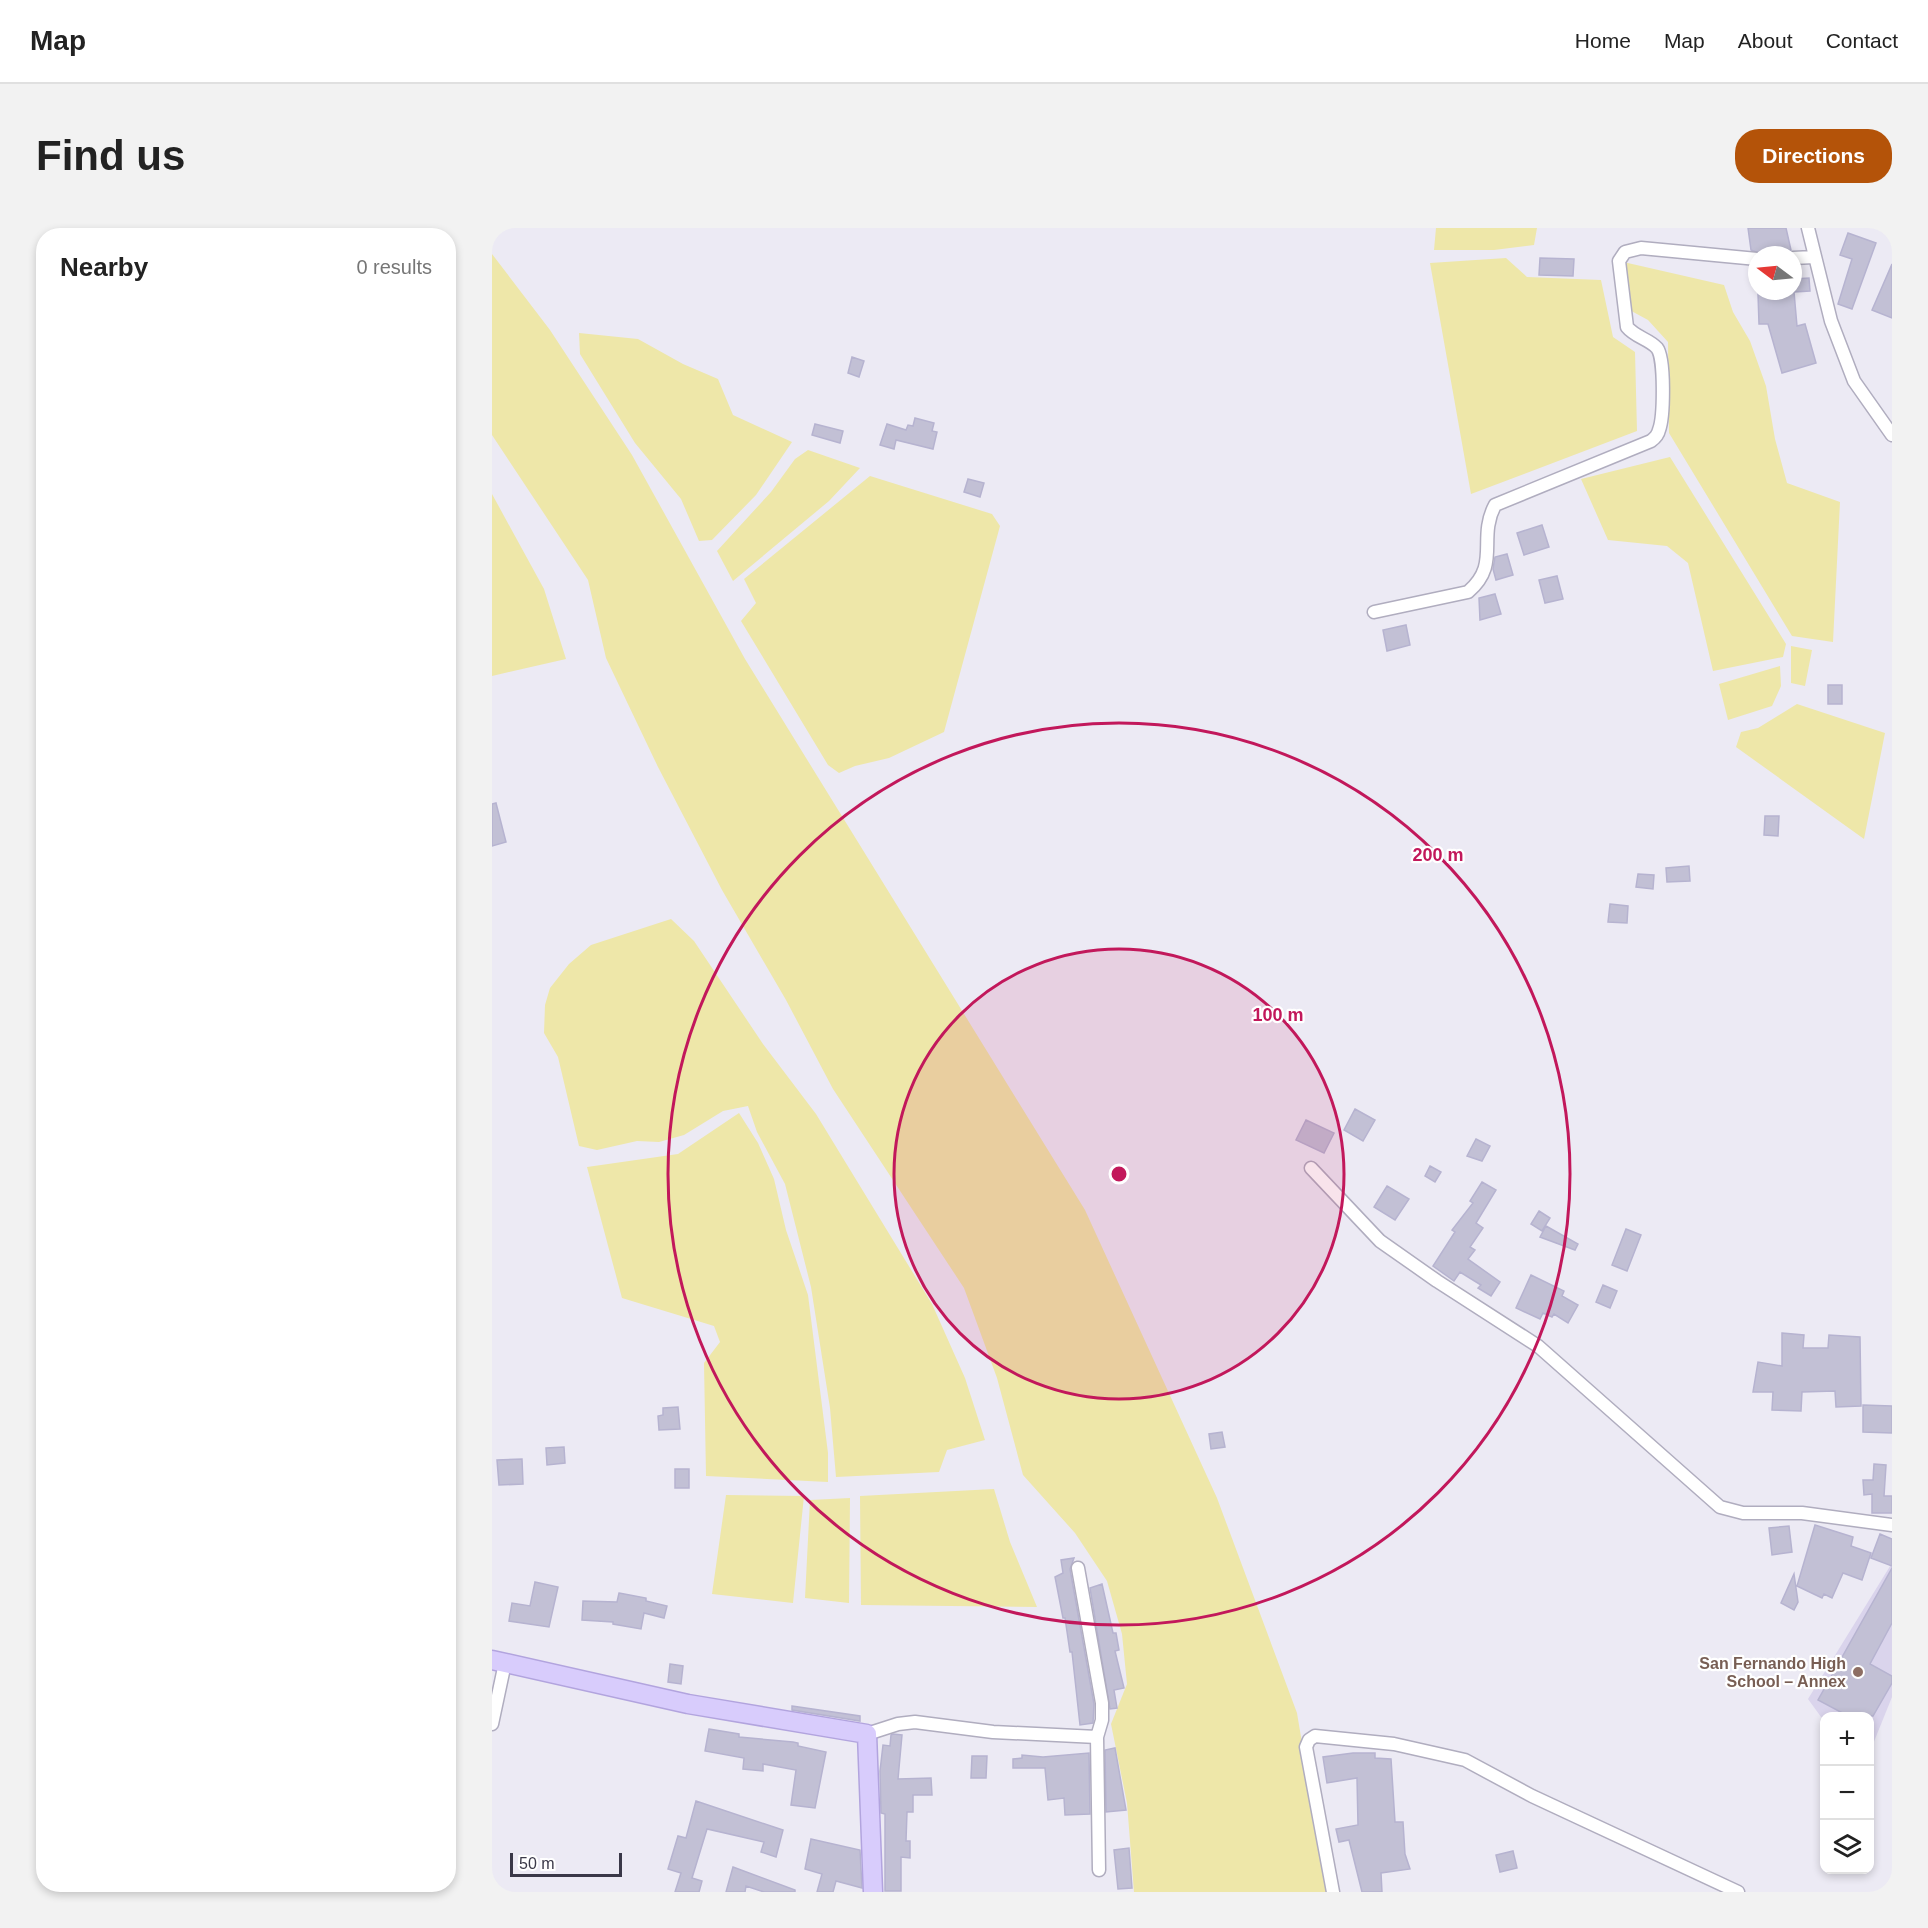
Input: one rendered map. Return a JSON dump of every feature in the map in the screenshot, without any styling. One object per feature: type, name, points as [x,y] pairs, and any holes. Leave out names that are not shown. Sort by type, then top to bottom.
[{"type":"street","points":[[1808,228],[1831,321],[1854,381],[1892,435]]},
{"type":"street","points":[[1374,612],[1468,592],[1480,582],[1487,567],[1488,518],[1495,505],[1651,441],[1659,434],[1662,422],[1662,358],[1656,347],[1633,335],[1627,327],[1619,261],[1625,252],[1641,248],[1748,258]]},
{"type":"street","points":[[1802,258],[1814,257]]},
{"type":"street","points":[[1311,1168],[1380,1241],[1538,1346],[1719,1507],[1743,1514],[1802,1513],[1892,1525]]},
{"type":"street","points":[[1078,1568],[1102,1703],[1102,1720],[1097,1737],[1099,1870]]},
{"type":"street","points":[[492,1724],[498,1662],[688,1704],[867,1734],[898,1724],[915,1722],[993,1732],[1097,1737]]},
{"type":"street","points":[[867,1734],[873,1892]]},
{"type":"street","points":[[1333,1892],[1306,1747],[1309,1740],[1315,1736],[1394,1744],[1465,1760],[1532,1796],[1738,1892]]},
{"type":"shaded area","points":[[1436,228],[1537,228],[1534,245],[1494,250],[1434,250]]},
{"type":"shaded area","points":[[492,254],[550,330],[632,455],[745,659],[1085,1210],[1217,1498],[1297,1713],[1327,1892],[1134,1892],[1127,1803],[1111,1724],[1127,1684],[1122,1634],[1107,1581],[1075,1533],[1023,1475],[997,1378],[964,1288],[833,1089],[786,1000],[722,890],[658,767],[606,658],[588,580],[492,435]]},
{"type":"shaded area","points":[[1506,258],[1527,277],[1601,280],[1613,337],[1635,352],[1637,431],[1471,494],[1430,263]]},
{"type":"shaded area","points":[[1619,261],[1724,285],[1733,312],[1750,341],[1766,386],[1775,439],[1787,483],[1840,502],[1833,642],[1792,636],[1669,433],[1668,342],[1648,320],[1624,307]]},
{"type":"shaded area","points":[[579,333],[638,339],[683,364],[718,379],[733,415],[792,442],[756,495],[712,540],[699,541],[681,499],[635,443],[580,354]]},
{"type":"shaded area","points":[[808,450],[860,468],[829,501],[733,581],[717,551],[771,492],[795,459]]},
{"type":"shaded area","points":[[1670,457],[1786,644],[1783,657],[1713,671],[1688,563],[1667,546],[1608,540],[1581,479]]},
{"type":"shaded area","points":[[870,476],[992,514],[1000,526],[944,732],[889,758],[855,766],[839,773],[828,765],[741,621],[756,603],[744,579]]},
{"type":"shaded area","points":[[492,494],[544,589],[566,659],[492,676]]},
{"type":"shaded area","points":[[1791,646],[1812,650],[1805,686],[1791,683]]},
{"type":"shaded area","points":[[1780,666],[1781,686],[1772,706],[1728,720],[1719,684]]},
{"type":"shaded area","points":[[1797,704],[1885,733],[1864,839],[1736,747],[1741,732],[1758,728]]},
{"type":"shaded area","points":[[671,919],[694,941],[763,1044],[816,1114],[932,1304],[965,1378],[985,1440],[947,1450],[939,1472],[836,1477],[830,1408],[811,1287],[785,1184],[757,1132],[748,1106],[723,1111],[684,1135],[659,1142],[637,1141],[597,1150],[579,1146],[558,1057],[544,1033],[545,1005],[550,988],[569,964],[591,945]]},
{"type":"shaded area","points":[[739,1113],[758,1143],[774,1179],[786,1230],[808,1295],[828,1453],[828,1482],[706,1476],[704,1363],[720,1342],[714,1326],[622,1298],[587,1167],[678,1154]]},
{"type":"shaded area","points":[[994,1489],[1010,1542],[1037,1607],[861,1605],[860,1496]]},
{"type":"shaded area","points":[[726,1495],[804,1496],[793,1603],[712,1594]]},
{"type":"shaded area","points":[[850,1498],[849,1603],[805,1598],[810,1500]]},
{"type":"shaded area","name":"San Fernando High School – Annex","points":[[1892,1563],[1892,1697],[1874,1742],[1874,1712],[1820,1712],[1820,1716],[1808,1699]]},
{"type":"building","points":[[1748,228],[1786,228],[1790,246],[1750,246]]},
{"type":"building","points":[[1848,233],[1876,243],[1852,309],[1838,304],[1852,259],[1840,255]]},
{"type":"building","points":[[1540,258],[1574,259],[1573,276],[1539,275]]},
{"type":"building","points":[[1892,264],[1892,318],[1872,310]]},
{"type":"building","points":[[1802,278],[1809,278],[1810,291],[1802,292]]},
{"type":"building","points":[[1758,300],[1795,300],[1797,326],[1805,324],[1816,363],[1782,373],[1768,324],[1759,324]]},
{"type":"building","points":[[852,357],[864,361],[859,377],[848,373]]},
{"type":"building","points":[[915,418],[934,423],[932,431],[937,432],[933,449],[896,440],[894,449],[880,445],[887,424],[906,430],[908,425],[913,426]]},
{"type":"building","points":[[815,424],[843,431],[840,443],[812,435]]},
{"type":"building","points":[[968,479],[984,483],[980,497],[964,492]]},
{"type":"building","points":[[1542,525],[1549,547],[1524,555],[1517,533]]},
{"type":"building","points":[[1507,554],[1513,575],[1496,580],[1493,569],[1495,557]]},
{"type":"building","points":[[1557,576],[1563,599],[1545,603],[1539,580]]},
{"type":"building","points":[[1495,594],[1501,614],[1480,620],[1479,598]]},
{"type":"building","points":[[1406,625],[1410,645],[1387,651],[1383,630]]},
{"type":"building","points":[[1828,685],[1842,685],[1842,704],[1828,704]]},
{"type":"building","points":[[496,803],[506,842],[492,846],[492,804]]},
{"type":"building","points":[[1765,816],[1779,816],[1778,836],[1764,835]]},
{"type":"building","points":[[1689,866],[1690,881],[1667,882],[1666,868]]},
{"type":"building","points":[[1638,874],[1654,875],[1653,889],[1636,887]]},
{"type":"building","points":[[1610,904],[1628,906],[1627,923],[1608,922]]},
{"type":"building","points":[[1355,1109],[1375,1120],[1363,1141],[1344,1130]]},
{"type":"building","points":[[1306,1120],[1334,1133],[1324,1153],[1296,1140]]},
{"type":"building","points":[[1476,1139],[1490,1146],[1482,1161],[1467,1156]]},
{"type":"building","points":[[1430,1166],[1441,1172],[1435,1182],[1425,1176]]},
{"type":"building","points":[[1482,1182],[1496,1190],[1476,1223],[1483,1228],[1470,1247],[1475,1250],[1468,1259],[1500,1282],[1491,1296],[1478,1288],[1481,1285],[1460,1272],[1454,1281],[1433,1266],[1455,1232],[1452,1230],[1473,1203],[1470,1201]]},
{"type":"building","points":[[1387,1186],[1409,1199],[1395,1220],[1374,1207]]},
{"type":"building","points":[[1539,1211],[1550,1218],[1542,1231],[1531,1224]]},
{"type":"building","points":[[1546,1226],[1578,1244],[1575,1250],[1540,1237]]},
{"type":"building","points":[[1626,1229],[1641,1235],[1627,1271],[1612,1265]]},
{"type":"building","points":[[1531,1275],[1564,1291],[1562,1296],[1578,1305],[1568,1323],[1554,1314],[1552,1317],[1543,1313],[1540,1319],[1516,1308]]},
{"type":"building","points":[[1603,1285],[1617,1291],[1610,1308],[1596,1302]]},
{"type":"building","points":[[1782,1333],[1804,1335],[1803,1348],[1828,1348],[1829,1335],[1860,1337],[1861,1406],[1836,1407],[1835,1391],[1802,1392],[1801,1411],[1772,1410],[1773,1392],[1753,1392],[1758,1362],[1782,1366]]},
{"type":"building","points":[[1863,1405],[1892,1406],[1892,1433],[1863,1432]]},
{"type":"building","points":[[678,1407],[680,1429],[659,1430],[658,1416],[663,1415],[663,1408]]},
{"type":"building","points":[[1222,1432],[1225,1447],[1211,1449],[1209,1434]]},
{"type":"building","points":[[564,1447],[565,1463],[547,1465],[546,1448]]},
{"type":"building","points":[[522,1459],[523,1484],[499,1485],[497,1460]]},
{"type":"building","points":[[1874,1464],[1886,1465],[1884,1496],[1892,1496],[1892,1513],[1872,1513],[1872,1494],[1864,1495],[1863,1480],[1873,1480]]},
{"type":"building","points":[[675,1469],[689,1469],[689,1488],[675,1488]]},
{"type":"building","points":[[1815,1525],[1853,1537],[1851,1546],[1871,1553],[1862,1580],[1843,1573],[1832,1598],[1824,1594],[1822,1598],[1797,1586]]},
{"type":"building","points":[[1789,1526],[1792,1552],[1772,1555],[1769,1528]]},
{"type":"building","points":[[1880,1534],[1892,1539],[1892,1566],[1871,1558]]},
{"type":"building","points":[[1074,1558],[1070,1569],[1094,1704],[1093,1723],[1080,1725],[1072,1652],[1070,1652],[1055,1577],[1063,1573],[1061,1560]]},
{"type":"building","name":"San Fernando High School – Annex","points":[[1892,1568],[1892,1623],[1870,1664],[1892,1676],[1892,1683],[1874,1714],[1874,1712],[1840,1712],[1818,1700]]},
{"type":"building","points":[[1794,1574],[1798,1602],[1794,1610],[1781,1603]]},
{"type":"building","points":[[535,1582],[558,1587],[549,1627],[509,1621],[512,1603],[530,1606]]},
{"type":"building","points":[[1102,1584],[1113,1633],[1116,1633],[1119,1650],[1115,1651],[1124,1688],[1114,1690],[1117,1708],[1110,1709],[1090,1588]]},
{"type":"building","points":[[619,1593],[646,1598],[646,1601],[667,1606],[664,1618],[644,1613],[641,1629],[613,1624],[613,1622],[582,1620],[583,1601],[617,1602]]},
{"type":"building","points":[[670,1664],[683,1666],[681,1684],[668,1682]]},
{"type":"building","points":[[792,1706],[860,1716],[860,1721],[792,1710]]},
{"type":"building","points":[[709,1729],[739,1734],[739,1737],[793,1742],[798,1743],[798,1746],[826,1752],[815,1808],[791,1805],[796,1770],[763,1764],[763,1771],[743,1769],[744,1758],[705,1751]]},
{"type":"building","points":[[893,1734],[902,1735],[898,1779],[931,1778],[932,1795],[913,1795],[913,1812],[907,1812],[906,1841],[910,1841],[910,1858],[901,1857],[901,1891],[885,1891],[885,1814],[881,1813],[880,1771],[883,1745],[890,1746]]},
{"type":"building","points":[[1115,1748],[1126,1810],[1106,1812],[1105,1750]]},
{"type":"building","points":[[1089,1753],[1090,1814],[1065,1815],[1064,1798],[1048,1800],[1045,1768],[1013,1768],[1013,1759],[1022,1758],[1022,1755],[1043,1757]]},
{"type":"building","points":[[1375,1753],[1375,1758],[1391,1759],[1395,1822],[1403,1822],[1405,1854],[1410,1869],[1381,1873],[1382,1892],[1362,1892],[1349,1840],[1339,1842],[1336,1829],[1358,1825],[1357,1778],[1327,1783],[1323,1757]]},
{"type":"building","points":[[972,1756],[987,1756],[986,1778],[971,1778]]},
{"type":"building","points":[[696,1801],[783,1830],[776,1857],[761,1852],[764,1842],[707,1829],[692,1878],[702,1881],[699,1892],[675,1892],[681,1873],[668,1869],[678,1836],[686,1838]]},
{"type":"building","points":[[811,1839],[860,1850],[862,1888],[836,1881],[833,1892],[817,1892],[822,1874],[805,1869]]},
{"type":"building","points":[[1129,1848],[1132,1888],[1118,1889],[1114,1850]]},
{"type":"building","points":[[1513,1851],[1517,1868],[1500,1872],[1496,1855]]},
{"type":"building","points":[[733,1867],[795,1890],[795,1892],[764,1892],[746,1886],[745,1892],[726,1892]]},
{"type":"place","name":"San Fernando High School – Annex","points":[[1858,1672]]}]
